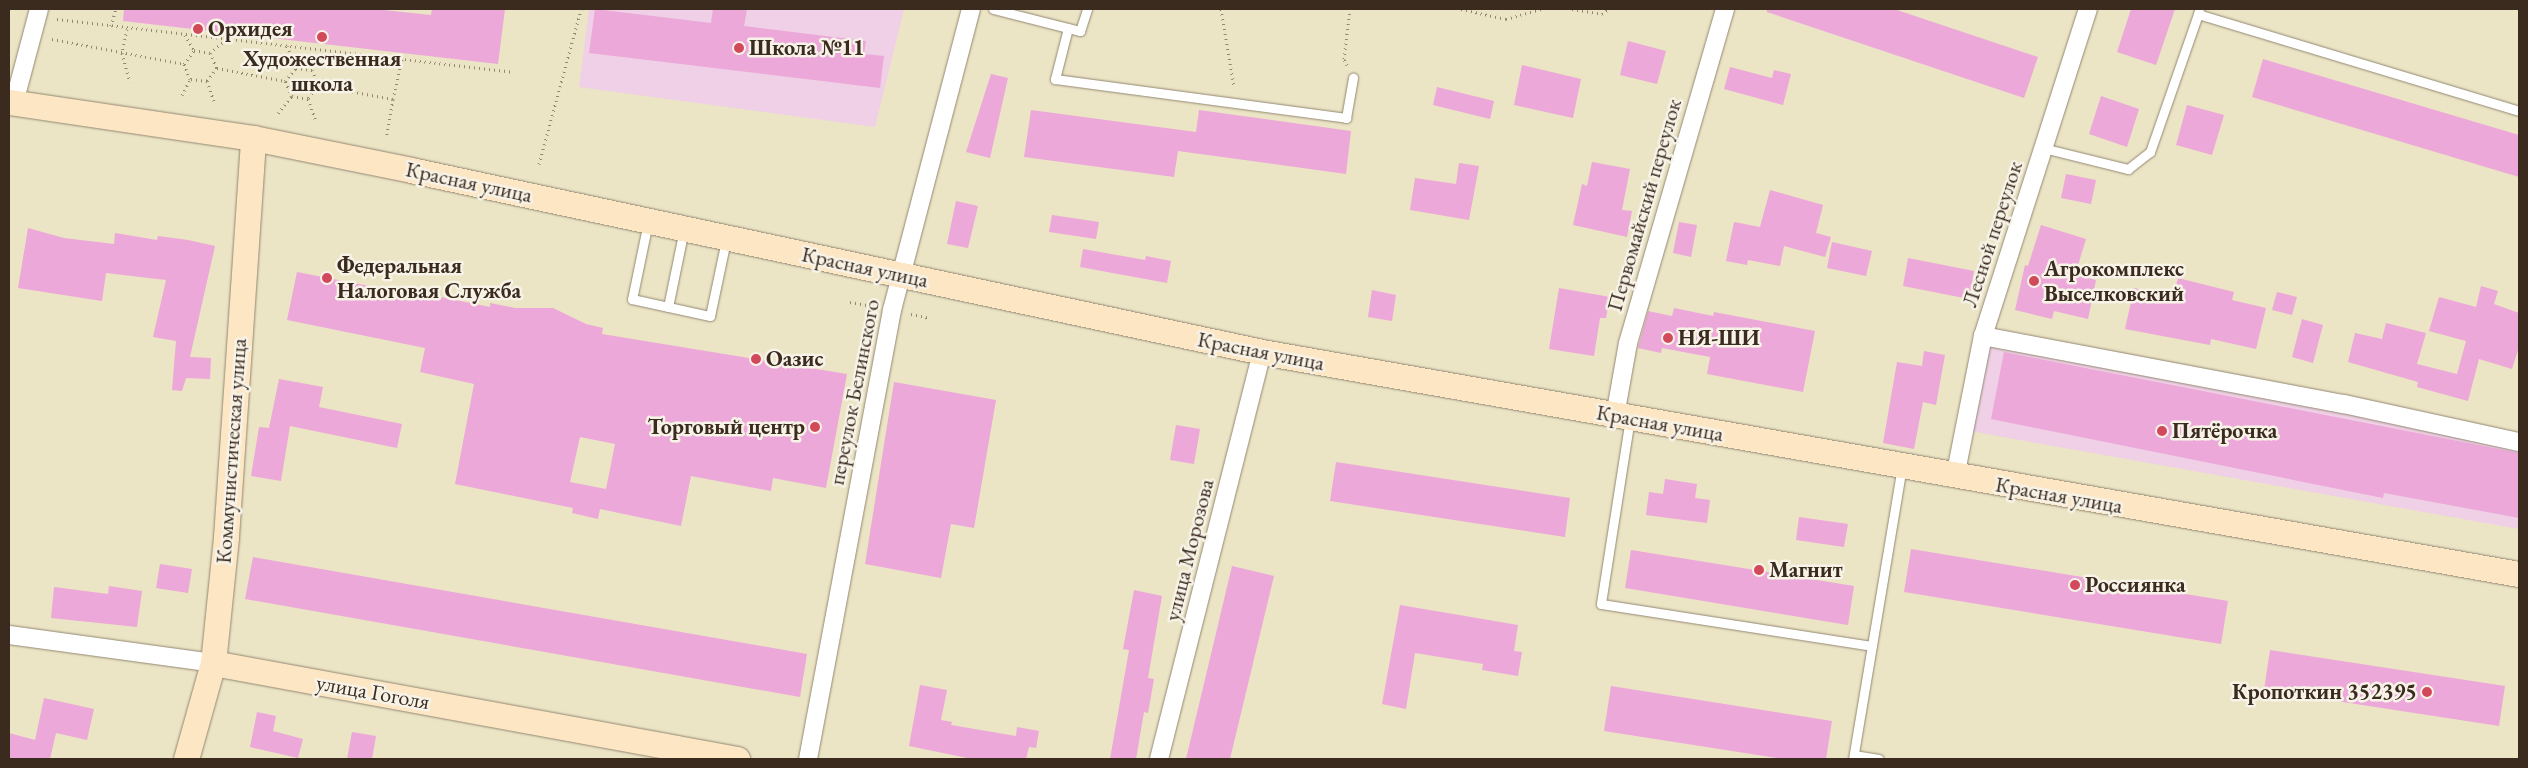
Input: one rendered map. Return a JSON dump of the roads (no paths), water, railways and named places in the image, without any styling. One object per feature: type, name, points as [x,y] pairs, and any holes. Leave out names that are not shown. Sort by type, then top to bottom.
[{"type":"main road","name":"Красная улица","points":[[12,103],[253,138],[1262,352],[1955,477],[2519,574]]},
{"type":"main road","name":"Коммунистическая улица","points":[[186,759],[213,663],[226,537],[253,138]]},
{"type":"main road","name":"улица Гоголя","points":[[213,663],[707,757],[737,759]]},
{"type":"street","points":[[12,103],[39,9]]},
{"type":"street","name":"переулок Белинского","points":[[808,759],[900,274],[971,9]]},
{"type":"street","name":"Первомайский переулок","points":[[1622,417],[1628,343],[1725,9]]},
{"type":"street","name":"Лесной переулок","points":[[1955,477],[1984,336],[2088,9]]},
{"type":"street","points":[[1984,336],[2344,404],[2519,442]]},
{"type":"street","name":"улица Морозова","points":[[1159,759],[1262,352]]},
{"type":"street","name":"улица Гоголя","points":[[9,635],[213,663]]},
{"type":"lane","points":[[993,9],[1080,31],[1087,9]]},
{"type":"lane","points":[[2043,148],[2128,169],[2150,152],[2199,12],[2519,111]]},
{"type":"lane","points":[[1068,28],[1055,79],[1346,118],[1354,78]]},
{"type":"lane","points":[[648,221],[632,299],[668,307],[710,316],[727,238]]},
{"type":"lane","points":[[668,307],[684,229]]},
{"type":"lane","points":[[1622,417],[1601,604],[1872,646]]},
{"type":"lane","points":[[1879,759],[1854,757],[1902,467]]},
{"type":"place","name":"Орхидея","points":[[198,29]]},
{"type":"place","name":"Художественная школа","points":[[322,37]]},
{"type":"place","name":"Школа №11","points":[[739,48]]},
{"type":"place","name":"Федеральная Налоговая Служба","points":[[327,278]]},
{"type":"place","name":"Агрокомплекс Выселковский","points":[[2034,281]]},
{"type":"place","name":"НЯ-ШИ","points":[[1668,338]]},
{"type":"place","name":"Оазис","points":[[756,359]]},
{"type":"place","name":"Торговый центр","points":[[815,427]]},
{"type":"place","name":"Пятёрочка","points":[[2162,431]]},
{"type":"place","name":"Магнит","points":[[1759,570]]},
{"type":"place","name":"Россиянка","points":[[2075,585]]},
{"type":"place","name":"Кропоткин 352395","points":[[2427,692]]}]
